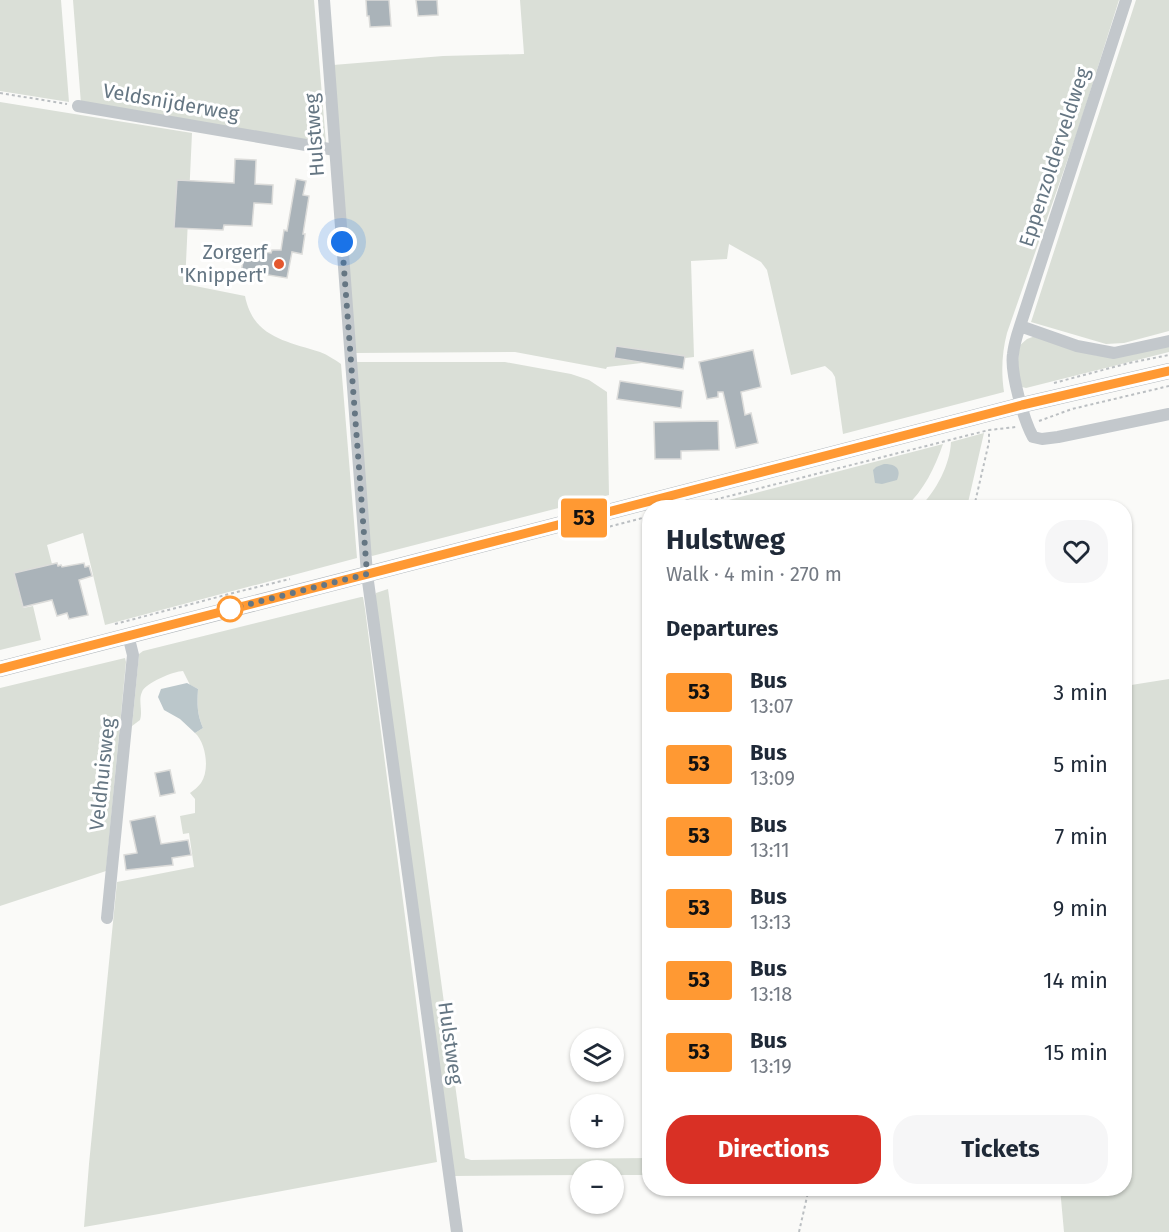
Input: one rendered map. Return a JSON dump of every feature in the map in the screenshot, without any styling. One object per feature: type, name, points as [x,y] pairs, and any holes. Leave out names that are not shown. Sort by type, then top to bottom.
[{"type":"main road","points":[[654,500],[1022,405],[1169,371]]},
{"type":"main road","points":[[0,669],[642,503]]},
{"type":"street","name":"Hulstweg","points":[[324,0],[367,574],[457,1232]]},
{"type":"street","name":"Eppenzolderveldweg","points":[[1027,425],[1014,377],[1013,354],[1125,0]]},
{"type":"street","name":"Veldsnijderweg","points":[[78,106],[335,150]]},
{"type":"street","points":[[1020,326],[1077,346],[1114,353],[1169,341]]},
{"type":"street","points":[[1027,425],[1033,437],[1042,439],[1169,414]]},
{"type":"street","name":"Veldhuisweg","points":[[107,918],[133,655],[128,635]]},
{"type":"path","name":"Veldsnijderweg","points":[[0,93],[78,106]]},
{"type":"path","points":[[1053,383],[1169,355]]},
{"type":"path","points":[[714,500],[989,430],[1011,429],[1027,425],[1072,409],[1169,386]]},
{"type":"path","points":[[976,500],[989,442],[989,430]]},
{"type":"path","points":[[799,1232],[807,1196]]},
{"type":"shaded area","points":[[0,0],[61,0],[69,102],[0,91]]},
{"type":"shaded area","points":[[73,0],[314,0],[326,143],[81,104]]},
{"type":"shaded area","points":[[520,0],[1119,0],[1078,130],[1007,333],[1002,362],[1004,392],[843,434],[835,377],[832,372],[825,366],[791,375],[767,270],[761,262],[729,244],[727,259],[691,261],[694,357],[607,367],[606,369],[515,352],[354,353],[333,65],[443,56],[524,54]]},
{"type":"shaded area","points":[[1136,0],[1169,0],[1169,331],[1124,343],[1106,344],[1031,322]]},
{"type":"shaded area","points":[[0,102],[192,133],[185,284],[245,296],[249,310],[263,329],[283,340],[323,353],[341,364],[357,558],[105,625],[83,533],[47,545],[52,564],[14,573],[23,608],[33,606],[41,640],[0,650]]},
{"type":"shaded area","points":[[1035,336],[1098,356],[1169,346],[1169,352],[1026,388],[1022,387],[1017,377],[1019,346]]},
{"type":"shaded area","points":[[354,362],[505,362],[571,374],[589,380],[607,392],[609,495],[372,556],[370,554]]},
{"type":"shaded area","points":[[984,433],[969,500],[926,500],[941,477],[948,460],[951,442]]},
{"type":"shaded area","points":[[943,444],[928,478],[913,500],[729,500]]},
{"type":"shaded area","points":[[884,464],[897,467],[899,472],[897,480],[882,484],[875,483],[873,470]]},
{"type":"shaded area","points":[[388,589],[465,1158],[471,1160],[642,1158],[642,1175],[624,1175],[624,1160],[570,1160],[570,1175],[453,1176],[375,600],[376,593]]},
{"type":"shaded area","points":[[363,597],[365,609],[437,1162],[84,1227],[117,882],[194,867],[189,833],[183,834],[180,816],[195,813],[195,799],[190,793],[204,778],[206,764],[202,743],[195,733],[203,728],[198,709],[198,689],[190,685],[183,671],[160,678],[144,689],[140,698],[140,720],[132,726],[139,654],[143,651]]},
{"type":"shaded area","points":[[125,658],[106,871],[0,906],[0,688]]},
{"type":"shaded area","points":[[1169,679],[1169,1232],[1064,1232],[1061,1196],[1132,1196],[1132,685]]},
{"type":"shaded area","points":[[187,683],[198,689],[198,709],[203,728],[195,733],[180,719],[164,710],[158,697],[161,689]]},
{"type":"building","points":[[366,0],[389,0],[391,26],[370,27]]},
{"type":"building","points":[[416,0],[437,0],[438,15],[418,16]]},
{"type":"building","points":[[235,159],[256,160],[255,184],[273,185],[272,204],[254,203],[252,226],[224,225],[223,230],[174,228],[177,180],[234,183]]},
{"type":"building","points":[[296,179],[306,181],[303,195],[309,196],[302,254],[292,252],[287,278],[256,273],[254,281],[240,279],[245,249],[271,253],[272,250],[281,250],[284,230],[287,231]]},
{"type":"building","points":[[616,346],[685,356],[683,369],[614,358]]},
{"type":"building","points":[[753,350],[761,387],[741,392],[745,415],[751,413],[758,443],[736,448],[723,392],[718,392],[718,397],[707,399],[699,362]]},
{"type":"building","points":[[620,381],[683,391],[681,408],[617,399]]},
{"type":"building","points":[[718,421],[719,450],[681,451],[681,459],[655,459],[654,422]]},
{"type":"building","points":[[57,563],[62,567],[84,563],[85,567],[89,566],[92,576],[79,580],[88,615],[69,619],[67,613],[57,616],[52,600],[23,607],[14,573]]},
{"type":"building","points":[[170,770],[175,793],[160,796],[155,773]]},
{"type":"building","points":[[155,816],[161,844],[188,840],[191,855],[172,858],[173,865],[126,870],[124,855],[137,853],[130,821]]},
{"type":"bus line","name":"53","points":[[654,500],[1022,405],[1169,371]]},
{"type":"bus line","name":"53","points":[[0,669],[642,503]]},
{"type":"place","name":"Zorgerf 'Knippert'","points":[[279,264]]},
{"type":"route","points":[[230,609],[367,574],[342,242]]}]
